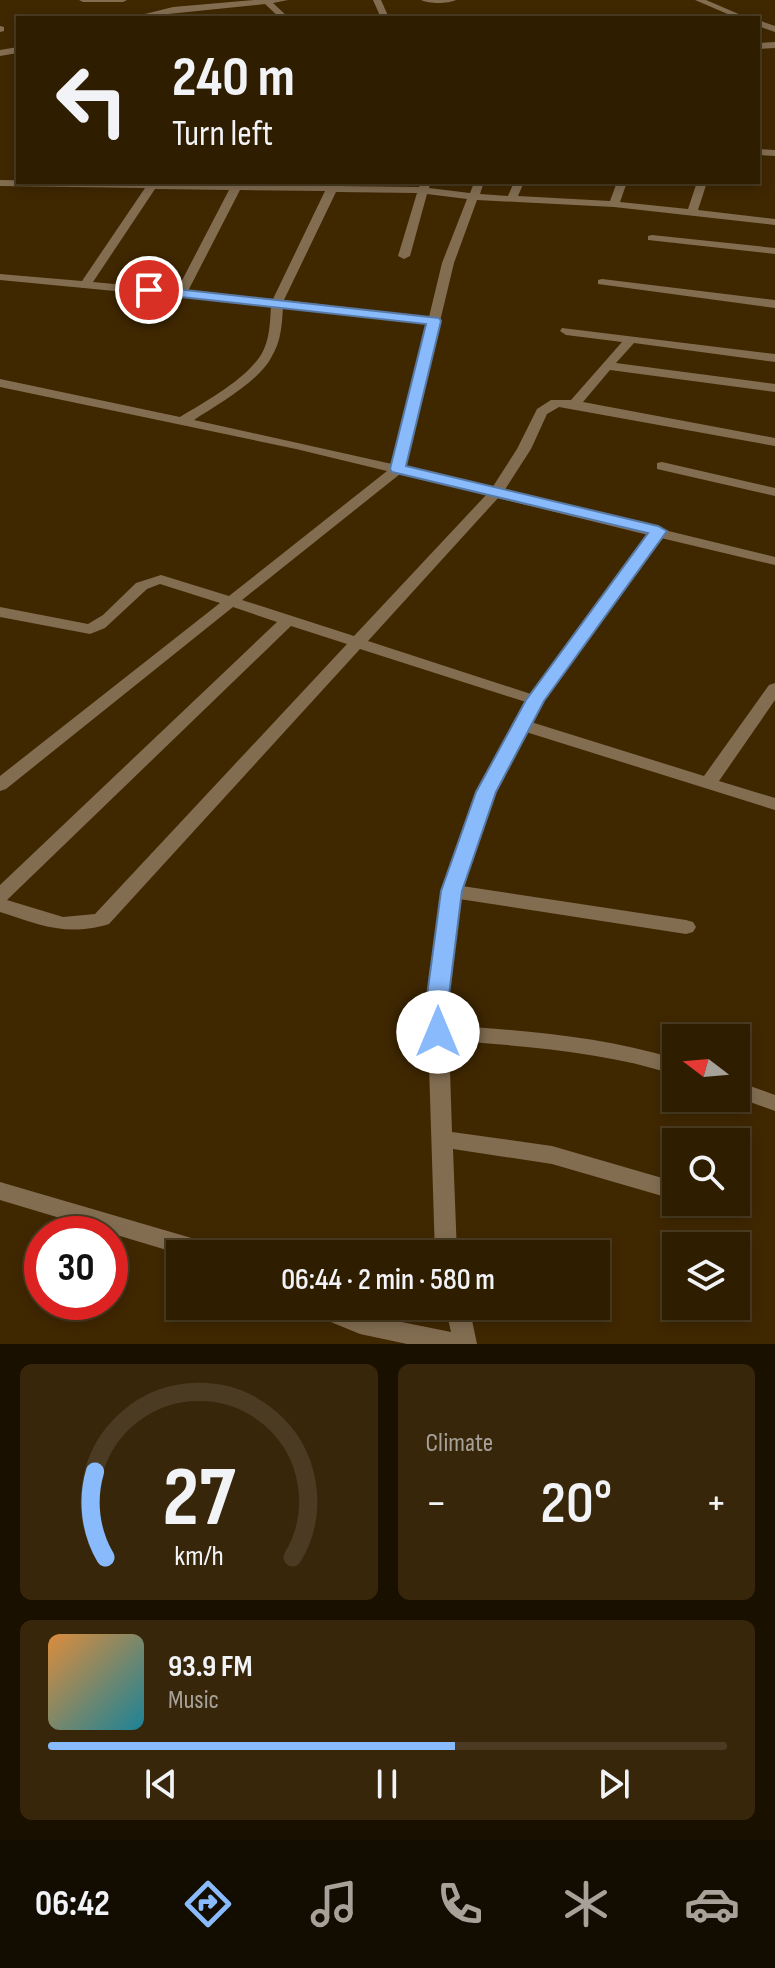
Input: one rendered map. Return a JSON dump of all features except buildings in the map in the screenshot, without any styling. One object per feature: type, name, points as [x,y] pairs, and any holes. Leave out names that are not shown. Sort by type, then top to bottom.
[{"type":"street","points":[[83,0],[123,0]]},
{"type":"street","points":[[142,16],[179,8],[284,0]]},
{"type":"street","points":[[425,0],[452,0]]},
{"type":"street","points":[[699,0],[738,16]]},
{"type":"street","points":[[769,0],[775,0]]},
{"type":"street","points":[[266,1],[283,16]]},
{"type":"street","points":[[179,8],[181,16]]},
{"type":"street","points":[[86,284],[153,184]]},
{"type":"street","points":[[196,184],[425,186],[512,198],[614,204],[775,222]]},
{"type":"street","points":[[181,422],[231,391],[266,357],[275,332],[277,302],[334,184]]},
{"type":"street","points":[[512,198],[518,184]]},
{"type":"street","points":[[614,204],[621,184]]},
{"type":"street","points":[[692,212],[701,184]]},
{"type":"street","points":[[181,293],[237,185]]},
{"type":"street","points":[[404,256],[425,186]]},
{"type":"street","points":[[0,785],[398,469],[448,263],[476,191]]},
{"type":"street","points":[[652,238],[775,251]]},
{"type":"street","points":[[0,277],[277,302],[434,321]]},
{"type":"street","points":[[602,282],[775,304]]},
{"type":"street","points":[[566,331],[775,358]]},
{"type":"street","points":[[574,404],[631,339]]},
{"type":"street","points":[[608,366],[775,388]]},
{"type":"street","points":[[0,383],[398,469],[775,561]]},
{"type":"street","points":[[0,905],[69,926],[87,926],[102,919],[496,492],[534,432],[542,412],[556,403],[775,442]]},
{"type":"street","points":[[662,466],[775,492]]},
{"type":"street","points":[[445,1240],[437,1003],[451,891],[486,792],[535,700],[658,531]]},
{"type":"street","points":[[0,612],[90,629],[104,623],[154,579],[535,700]]},
{"type":"street","points":[[0,896],[288,620]]},
{"type":"street","points":[[708,783],[775,688]]},
{"type":"street","points":[[522,725],[775,804]]},
{"type":"street","points":[[451,891],[686,927]]},
{"type":"street","points":[[438,1032],[568,1043],[662,1063]]},
{"type":"street","points":[[750,1094],[775,1103]]},
{"type":"street","points":[[441,1139],[552,1155],[662,1187]]},
{"type":"street","points":[[0,1191],[166,1240]]},
{"type":"street","points":[[350,1320],[457,1344]]},
{"type":"street","points":[[460,1320],[465,1344]]},
{"type":"route","points":[[149,290],[434,321],[398,469],[658,531],[535,700],[486,792],[451,891],[437,1003],[438,1032]]}]
